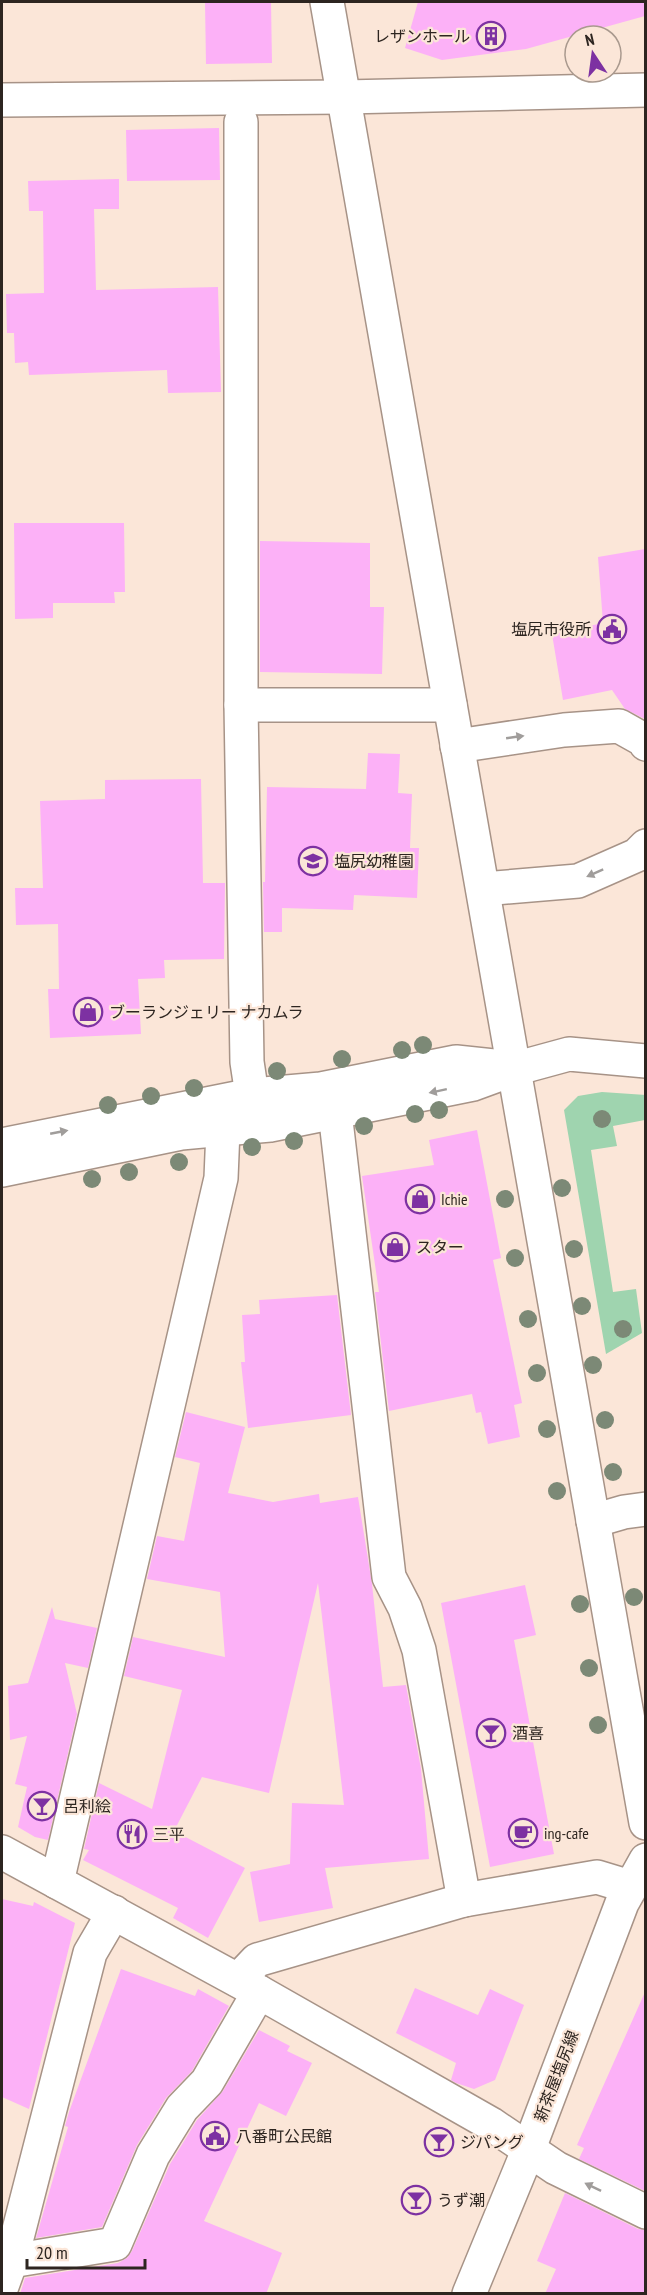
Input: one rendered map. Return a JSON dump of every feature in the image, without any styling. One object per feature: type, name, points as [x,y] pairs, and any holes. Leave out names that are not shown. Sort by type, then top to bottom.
[{"type":"street","points":[[327,2],[645,1823]]},
{"type":"street","points":[[2,100],[345,97],[645,90]]},
{"type":"street","points":[[241,122],[241,705],[248,1062],[252,1095]]},
{"type":"street","points":[[241,705],[450,705]]},
{"type":"street","points":[[457,746],[564,730],[619,726],[644,740],[645,744]]},
{"type":"street","points":[[483,889],[578,881],[637,855],[645,846]]},
{"type":"street","points":[[2,1170],[181,1133],[270,1125],[473,1084],[514,1068],[569,1054],[645,1061]]},
{"type":"street","points":[[2,1145],[252,1095],[321,1089],[456,1062],[514,1068]]},
{"type":"street","points":[[335,1112],[389,1578],[405,1608],[419,1650],[464,1900]]},
{"type":"street","points":[[57,1882],[221,1178],[223,1130]]},
{"type":"street","points":[[593,1521],[645,1509]]},
{"type":"street","points":[[2,1852],[249,1986],[490,2124],[556,2168],[645,2212]]},
{"type":"street","points":[[114,1912],[90,1953],[6,2273],[115,2244],[153,2155],[182,2108],[207,2082],[249,1986],[257,1960],[464,1900],[597,1877],[638,1874]]},
{"type":"street","name":"新茶屋塩尻線","points":[[469,2294],[528,2151],[618,1914],[638,1874]]},
{"type":"green space","points":[[602,1092],[646,1095],[645,1120],[613,1126],[617,1146],[591,1150],[613,1292],[636,1289],[642,1333],[606,1354],[564,1110],[578,1096]]},
{"type":"building","points":[[205,2],[271,2],[272,63],[206,64]]},
{"type":"building","name":"レザンホール","points":[[418,2],[645,2],[645,16],[616,24],[563,24],[563,39],[526,49],[442,60],[405,48]]},
{"type":"building","points":[[219,128],[220,180],[127,181],[126,130]]},
{"type":"building","points":[[119,179],[119,209],[94,209],[96,290],[218,287],[221,392],[168,393],[167,370],[29,375],[28,362],[15,363],[14,333],[7,333],[6,294],[44,293],[43,211],[29,211],[28,181]]},
{"type":"building","points":[[14,523],[124,523],[125,592],[114,592],[115,603],[53,603],[53,618],[15,619]]},
{"type":"building","points":[[260,541],[370,543],[370,607],[384,607],[382,674],[260,672]]},
{"type":"building","name":"塩尻市役所","points":[[645,549],[645,719],[625,709],[612,690],[563,700],[552,634],[603,623],[598,557]]},
{"type":"building","points":[[368,753],[400,754],[398,793],[412,794],[410,848],[419,848],[417,898],[354,895],[353,910],[282,908],[282,932],[264,932],[263,882],[265,882],[267,787],[366,789]]},
{"type":"building","points":[[201,779],[203,883],[225,883],[224,959],[164,960],[165,978],[138,979],[141,1034],[50,1038],[48,989],[59,989],[58,924],[16,925],[15,888],[43,888],[40,801],[105,799],[105,780]]},
{"type":"building","points":[[477,1130],[501,1258],[493,1260],[522,1403],[514,1405],[520,1437],[488,1444],[481,1412],[476,1413],[472,1394],[389,1411],[375,1292],[379,1292],[362,1176],[434,1165],[429,1140]]},
{"type":"building","points":[[337,1295],[351,1415],[248,1428],[241,1362],[245,1362],[242,1315],[260,1314],[259,1300]]},
{"type":"building","points":[[186,1412],[245,1427],[228,1493],[273,1502],[319,1494],[320,1503],[358,1497],[372,1584],[383,1687],[406,1685],[421,1769],[429,1859],[325,1868],[333,1908],[259,1922],[250,1872],[290,1864],[292,1803],[344,1805],[318,1583],[269,1793],[202,1777],[174,1831],[245,1868],[208,1938],[173,1918],[178,1908],[83,1860],[89,1850],[84,1849],[99,1783],[152,1809],[182,1690],[124,1676],[133,1637],[225,1657],[220,1592],[147,1579],[157,1536],[184,1541],[200,1463],[175,1457]]},
{"type":"building","points":[[525,1585],[536,1635],[514,1640],[554,1854],[490,1867],[441,1603]]},
{"type":"building","points":[[52,1607],[55,1619],[97,1628],[88,1668],[65,1663],[77,1714],[48,1840],[35,1837],[18,1827],[27,1787],[15,1784],[27,1736],[10,1740],[8,1686],[28,1683]]},
{"type":"building","points":[[2,1899],[33,1906],[34,1902],[75,1923],[29,2109],[2,2097]]},
{"type":"building","points":[[121,1969],[195,1996],[198,1989],[229,2006],[192,2071],[166,2098],[137,2145],[102,2227],[36,2238],[68,2127],[65,2126],[69,2112]]},
{"type":"building","points":[[415,1988],[478,2015],[490,1989],[524,2005],[495,2080],[474,2089],[456,2083],[451,2080],[456,2063],[396,2033]]},
{"type":"building","points":[[645,1992],[645,2191],[579,2159],[584,2148],[577,2145]]},
{"type":"building","points":[[259,2030],[290,2046],[287,2051],[312,2063],[286,2116],[259,2103],[204,2221],[282,2253],[266,2294],[20,2294],[25,2278],[118,2263],[127,2258],[170,2164],[197,2120],[223,2091]]},
{"type":"building","points":[[565,2193],[638,2229],[645,2230],[645,2294],[545,2294],[556,2269],[537,2261]]},
{"type":"place","name":"レザンホール","points":[[491,36]]},
{"type":"place","name":"塩尻市役所","points":[[612,629]]},
{"type":"place","name":"塩尻幼稚園","points":[[313,861]]},
{"type":"place","name":"ブーランジェリー ナカムラ","points":[[88,1012]]},
{"type":"place","name":"Ichie","points":[[420,1199]]},
{"type":"place","name":"スター","points":[[395,1247]]},
{"type":"place","name":"酒喜","points":[[491,1733]]},
{"type":"place","name":"呂利絵","points":[[42,1806]]},
{"type":"place","name":"ing-cafe","points":[[523,1833]]},
{"type":"place","name":"三平","points":[[132,1834]]},
{"type":"place","name":"八番町公民館","points":[[215,2136]]},
{"type":"place","name":"ジパング","points":[[439,2142]]},
{"type":"place","name":"うず潮","points":[[416,2200]]}]
